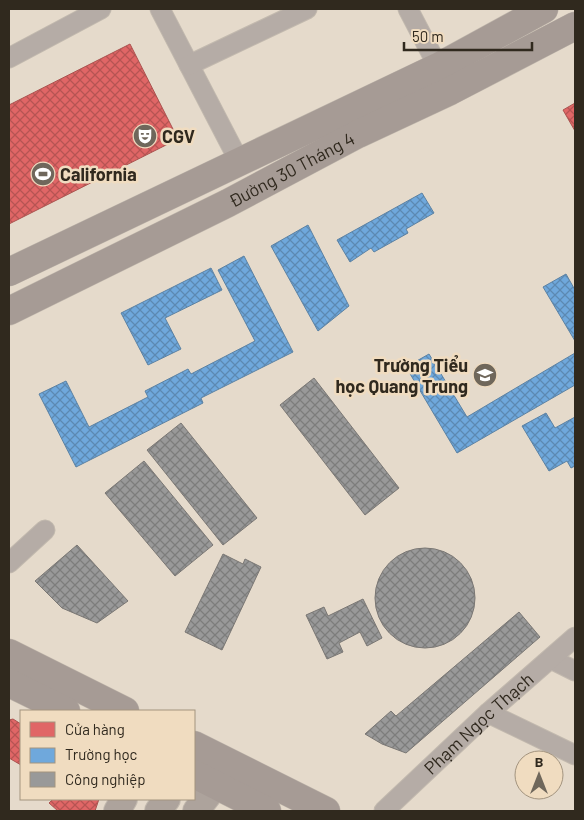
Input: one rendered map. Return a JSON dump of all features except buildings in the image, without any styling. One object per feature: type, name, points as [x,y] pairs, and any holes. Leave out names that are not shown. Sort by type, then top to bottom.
[{"type":"main road","name":"Đường 30 Tháng 4","points":[[9,311],[228,203],[358,134],[444,79],[544,9]]},
{"type":"main road","name":"Đường 30 Tháng 4","points":[[9,272],[239,161],[575,26]]},
{"type":"main road","points":[[58,248],[74,279]]},
{"type":"main road","points":[[9,653],[123,710]]},
{"type":"main road","points":[[9,684],[64,710]]},
{"type":"main road","points":[[200,763],[232,764],[326,811]]},
{"type":"main road","points":[[196,811],[200,763]]},
{"type":"main road","points":[[200,763],[267,811]]},
{"type":"main road","points":[[117,811],[123,800]]},
{"type":"main road","points":[[158,811],[166,800]]},
{"type":"street","points":[[9,58],[101,9]]},
{"type":"street","points":[[160,9],[239,161]]},
{"type":"street","points":[[189,65],[307,9]]},
{"type":"street","points":[[408,9],[444,79]]},
{"type":"street","points":[[9,563],[44,530]]},
{"type":"street","name":"Phạm Ngọc Thạch","points":[[384,811],[488,713],[575,638]]},
{"type":"street","points":[[551,659],[575,671]]},
{"type":"street","points":[[488,713],[575,754]]},
{"type":"place","name":"CGV","points":[[145,136]]},
{"type":"place","name":"California","points":[[43,174]]},
{"type":"place","name":"Trường Tiểu học Quang Trung","points":[[485,375]]}]
